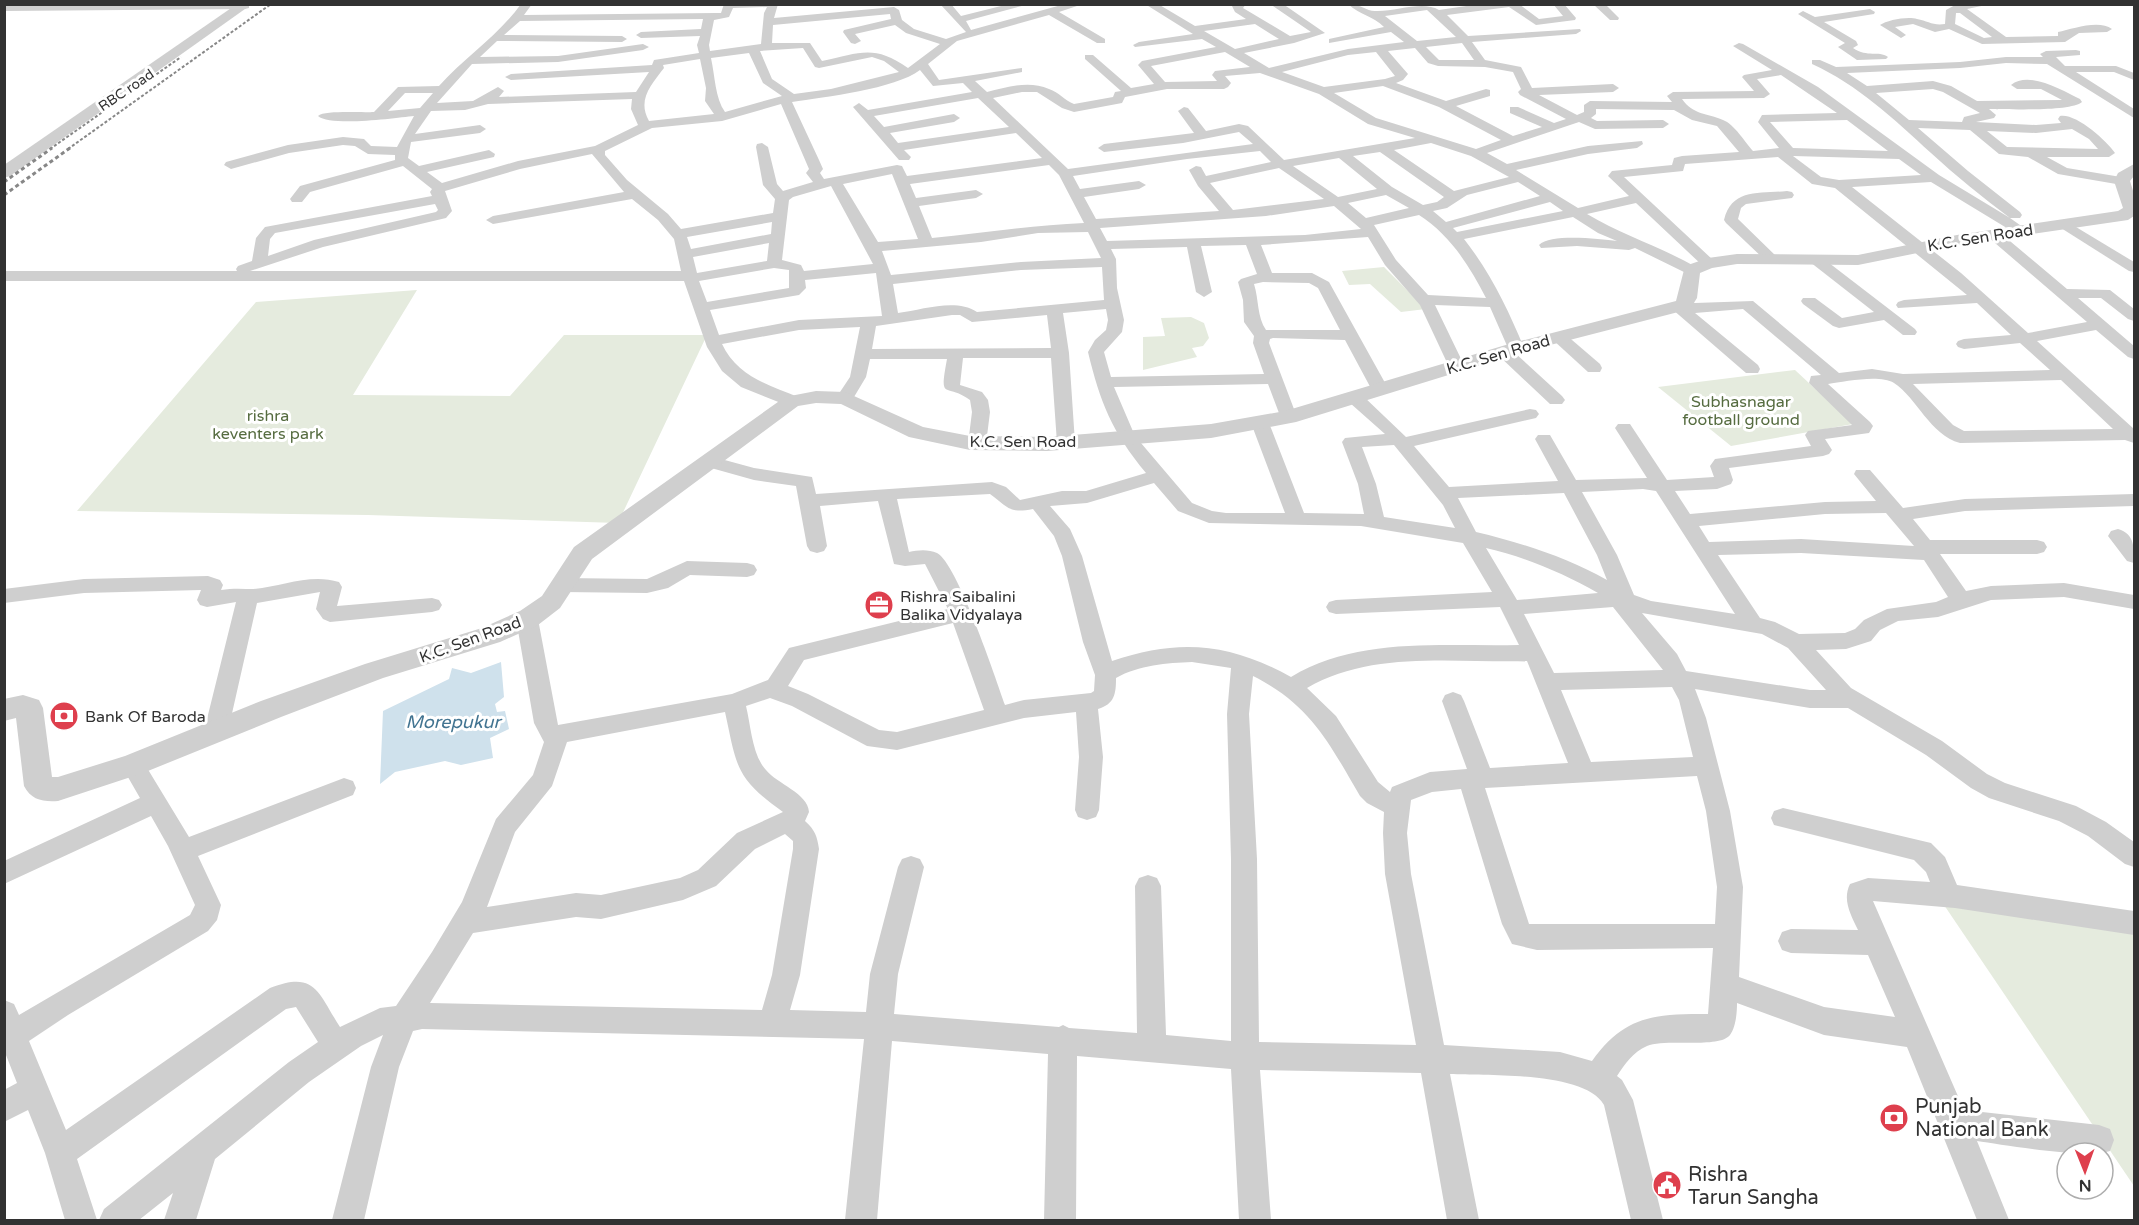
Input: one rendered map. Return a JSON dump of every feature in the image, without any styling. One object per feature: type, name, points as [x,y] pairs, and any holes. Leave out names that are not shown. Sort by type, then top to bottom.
[{"type":"street","points":[[403,150],[424,110],[442,88],[517,18],[527,4]]},
{"type":"street","points":[[650,4],[642,40],[658,65]]},
{"type":"street","points":[[517,18],[646,18],[710,12],[725,15],[730,5],[765,4]]},
{"type":"street","points":[[773,4],[757,53],[758,63],[767,81],[788,99],[800,139],[816,169],[813,173],[828,182],[873,247],[884,274],[891,320]]},
{"type":"street","points":[[946,5],[953,4]]},
{"type":"street","points":[[959,20],[1024,4]]},
{"type":"street","points":[[259,263],[263,238],[270,230],[440,192],[512,167],[599,149],[645,126],[722,117],[788,99],[841,91],[908,73],[945,42],[1078,4]]},
{"type":"street","points":[[1150,4],[1265,70],[1323,91],[1372,121],[1476,153],[1505,168],[1610,234],[1700,266]]},
{"type":"street","points":[[1241,4],[1237,8],[1290,41]]},
{"type":"street","points":[[1276,6],[1293,4]]},
{"type":"street","points":[[1353,4],[1367,13],[1377,15],[1392,29],[1416,44],[1432,61],[1517,69],[1535,91],[1587,123],[1595,125],[1664,124]]},
{"type":"street","points":[[1377,15],[1431,8],[1510,4],[1536,22]]},
{"type":"street","points":[[1455,28],[1571,18],[1558,4]]},
{"type":"street","points":[[1598,4],[1614,18]]},
{"type":"street","points":[[1962,10],[1961,6],[1986,4]]},
{"type":"street","points":[[4,8],[246,5]]},
{"type":"street","name":"RBC road","points":[[4,173],[246,5]]},
{"type":"street","points":[[946,5],[970,34]]},
{"type":"street","points":[[1276,6],[1319,34],[1352,51]]},
{"type":"street","points":[[1431,8],[1455,28],[1483,64]]},
{"type":"street","points":[[768,22],[847,9],[894,12],[910,31],[945,42]]},
{"type":"street","points":[[1950,26],[1950,11],[1962,10],[2004,40]]},
{"type":"street","points":[[710,12],[703,45],[704,56],[712,88],[711,101],[722,117]]},
{"type":"street","points":[[855,41],[848,32],[894,12]]},
{"type":"street","points":[[1051,12],[1101,41]]},
{"type":"street","points":[[1814,20],[1870,12]]},
{"type":"street","points":[[1803,14],[1852,42],[1852,45],[1844,47],[1857,56],[1864,58],[1895,57],[1916,67]]},
{"type":"street","points":[[1139,45],[1256,21]]},
{"type":"street","points":[[1901,35],[1885,25],[1914,21],[1935,29],[1950,26],[1980,41],[2065,39],[2067,38],[2062,34],[2074,33],[2072,30],[2107,29]]},
{"type":"street","points":[[1333,41],[1392,29]]},
{"type":"street","points":[[471,61],[568,58],[642,40],[707,32]]},
{"type":"street","points":[[864,114],[977,90],[1027,88],[1040,89],[1068,107],[1074,108],[1118,100],[1119,94],[1162,86],[1224,85],[1219,73],[1265,70],[1352,51],[1465,39],[1576,32]]},
{"type":"street","points":[[1162,86],[1144,65],[1146,63],[1290,41],[1319,34]]},
{"type":"street","points":[[495,38],[642,40]]},
{"type":"street","points":[[511,77],[658,65],[760,48],[806,45],[819,65],[866,55],[879,56],[908,73]]},
{"type":"street","points":[[1739,46],[1814,90],[1934,178],[2028,229]]},
{"type":"street","points":[[1379,48],[1402,74],[1399,78],[1385,83]]},
{"type":"street","points":[[2050,61],[2053,60],[2046,54],[2076,53]]},
{"type":"street","points":[[1089,57],[1129,92]]},
{"type":"street","points":[[490,101],[526,59]]},
{"type":"street","points":[[1836,70],[2006,60],[2050,61],[2134,114]]},
{"type":"street","points":[[837,74],[890,61]]},
{"type":"street","points":[[921,62],[935,83],[977,90],[1021,129],[1050,161],[1065,173],[1106,254],[1116,320],[1114,332],[1101,343],[1096,352],[1104,383],[1127,437],[1176,499],[1194,512],[1226,519],[1375,521],[1469,537],[1545,559],[1619,597],[1667,611],[1752,622],[1779,631],[1796,642],[1823,674],[1851,699],[1925,742],[1989,786],[2067,813],[2097,829],[2134,856]]},
{"type":"street","points":[[1816,62],[1836,70],[1865,90],[2028,229]]},
{"type":"street","points":[[645,126],[637,107],[658,65]]},
{"type":"street","points":[[1866,69],[1892,87]]},
{"type":"street","points":[[2063,69],[2116,69],[2134,76]]},
{"type":"street","points":[[977,90],[1018,70]]},
{"type":"street","points":[[1683,109],[1673,96],[1763,94],[1748,77],[1781,72]]},
{"type":"street","points":[[822,80],[841,91],[896,147],[911,203],[927,242]]},
{"type":"street","points":[[1323,91],[1375,82],[1385,83],[1446,105],[1512,141]]},
{"type":"street","points":[[1865,90],[1937,85],[1990,115],[1967,120],[2002,150],[2109,153],[2093,136],[2040,105]]},
{"type":"street","points":[[1976,106],[2040,105],[2076,101],[2043,85],[2017,85]]},
{"type":"street","points":[[378,115],[402,90],[442,88]]},
{"type":"street","points":[[1581,118],[1524,93],[1613,88]]},
{"type":"street","points":[[500,89],[643,91]]},
{"type":"street","points":[[324,116],[351,118],[476,105],[490,101],[643,91]]},
{"type":"street","points":[[1446,105],[1486,93]]},
{"type":"street","points":[[1476,153],[1581,118],[1590,114],[1589,105],[1593,104],[1672,105],[1696,117],[1721,123],[1749,154]]},
{"type":"street","points":[[1514,110],[1554,127]]},
{"type":"street","points":[[1184,111],[1203,136]]},
{"type":"street","points":[[1851,117],[1766,118],[1764,122],[1785,152],[1817,181],[1839,184],[1934,178]]},
{"type":"street","points":[[881,131],[954,118]]},
{"type":"street","points":[[1906,124],[2036,129],[2074,125]]},
{"type":"street","points":[[1768,128],[1866,127]]},
{"type":"street","points":[[1104,148],[1203,136],[1240,128],[1281,164],[1368,228],[1390,262],[1432,312],[1456,365]]},
{"type":"street","points":[[297,199],[305,189],[403,150],[480,129]]},
{"type":"street","points":[[896,147],[1021,129]]},
{"type":"street","points":[[1202,181],[1281,164],[1434,139]]},
{"type":"street","points":[[231,165],[288,149],[343,141],[359,142],[368,150],[403,150]]},
{"type":"street","points":[[1505,168],[1588,150],[1637,144]]},
{"type":"street","points":[[762,147],[770,185],[782,199]]},
{"type":"street","points":[[1065,173],[1187,155],[1262,147]]},
{"type":"street","points":[[1383,148],[1455,198]]},
{"type":"street","points":[[599,149],[598,156],[603,164],[667,221],[678,234],[713,341],[728,367],[739,378],[753,386],[792,401]]},
{"type":"street","points":[[228,274],[319,243],[438,216],[445,211],[440,192],[416,171],[403,150]]},
{"type":"street","points":[[1700,266],[1639,198],[1615,176],[1617,174],[1674,169],[1678,168],[1679,161],[1682,160],[1749,154],[1785,152],[1903,155]]},
{"type":"street","points":[[2027,152],[2038,156],[2059,170],[2128,175]]},
{"type":"street","points":[[1852,153],[1885,181]]},
{"type":"street","points":[[416,171],[489,154]]},
{"type":"street","points":[[1342,154],[1389,190],[1423,210],[1448,232],[1478,268],[1496,303],[1510,350],[1556,400]]},
{"type":"street","points":[[1187,155],[1202,181],[1230,215]]},
{"type":"street","points":[[774,264],[782,199],[788,194],[828,182],[971,160]]},
{"type":"street","points":[[903,172],[1050,161]]},
{"type":"street","name":"K.C. Sen Road","points":[[1700,266],[1771,258],[1858,260],[1992,234],[2117,218],[2132,209],[2128,175]]},
{"type":"street","points":[[798,276],[884,274],[1021,266],[1193,241],[1299,240],[1368,228],[1442,205],[1462,192],[1520,178]]},
{"type":"street","points":[[1839,184],[1980,298],[2132,436]]},
{"type":"street","points":[[1077,194],[1138,185]]},
{"type":"street","points":[[873,247],[981,238],[1038,229],[1230,215],[1335,202],[1389,190]]},
{"type":"street","points":[[281,215],[440,192]]},
{"type":"street","points":[[494,220],[635,194]]},
{"type":"street","points":[[911,203],[976,194]]},
{"type":"street","points":[[1771,258],[1731,220],[1734,207],[1742,200],[1786,195]]},
{"type":"street","points":[[1448,232],[1551,198]]},
{"type":"street","points":[[1448,232],[1574,213],[1639,198]]},
{"type":"street","points":[[678,234],[780,216]]},
{"type":"street","points":[[2066,225],[2134,268]]},
{"type":"street","points":[[1992,234],[2134,354]]},
{"type":"street","points":[[686,254],[777,237]]},
{"type":"street","points":[[1193,241],[1204,292]]},
{"type":"street","points":[[1254,241],[1264,277]]},
{"type":"street","points":[[1545,245],[1577,242],[1645,246]]},
{"type":"street","points":[[1815,259],[1910,332]]},
{"type":"street","points":[[4,276],[228,274],[691,277],[774,264],[794,266],[798,276],[798,288],[791,293],[702,307]]},
{"type":"street","points":[[1681,306],[1688,298],[1688,278],[1700,266]]},
{"type":"street","points":[[1288,417],[1261,343],[1262,336],[1252,322],[1251,300],[1246,282],[1264,277],[1312,278],[1321,282],[1380,390]]},
{"type":"street","points":[[2063,294],[2102,292],[2134,316]]},
{"type":"street","points":[[1904,305],[1980,298]]},
{"type":"street","points":[[1424,300],[1496,303]]},
{"type":"street","points":[[1809,301],[1858,337]]},
{"type":"street","points":[[713,341],[799,325],[891,320],[952,310],[964,310],[977,317],[1112,304]]},
{"type":"street","points":[[1681,306],[1695,308],[1747,304],[1834,377]]},
{"type":"street","points":[[1681,306],[1752,369]]},
{"type":"street","name":"K.C. Sen Road","points":[[4,710],[23,706],[30,711],[39,786],[42,789],[67,787],[134,765],[374,671],[491,635],[527,619],[551,602],[583,553],[792,401],[816,397],[845,398],[917,432],[976,444],[1066,442],[1211,431],[1288,417],[1356,399],[1456,365],[1681,306]]},
{"type":"street","points":[[1054,309],[1061,353],[1060,380],[1066,442]]},
{"type":"street","points":[[1839,323],[1887,315]]},
{"type":"street","points":[[845,398],[858,377],[869,322]]},
{"type":"street","points":[[1964,344],[2025,338],[2099,325]]},
{"type":"street","points":[[1262,336],[1273,333],[1352,335]]},
{"type":"street","points":[[1559,337],[1594,368]]},
{"type":"street","points":[[863,354],[1061,353]]},
{"type":"street","points":[[956,354],[951,382],[953,388],[974,394],[979,398],[976,444]]},
{"type":"street","points":[[1445,493],[1642,483],[1664,486],[1717,483],[1724,480],[1719,466],[1722,463],[1823,450],[1814,435],[1863,429],[1864,426],[1817,383],[1817,380],[1872,374],[1899,379],[2066,375]]},
{"type":"street","points":[[1104,383],[1153,380],[1275,379]]},
{"type":"street","points":[[1899,379],[1947,429],[1960,436],[2132,436]]},
{"type":"street","points":[[1356,399],[1400,441],[1445,493],[1534,653],[1584,772]]},
{"type":"street","points":[[1375,521],[1367,484],[1351,442],[1400,441],[1530,414]]},
{"type":"street","points":[[1260,423],[1297,520]]},
{"type":"street","points":[[1624,428],[1752,622]]},
{"type":"street","points":[[1544,439],[1607,555],[1619,597],[1655,642],[1679,678],[1695,718],[1718,811],[1730,887],[1720,1025],[1716,1028],[1662,1029],[1646,1032],[1618,1050],[1597,1079]]},
{"type":"street","points":[[710,462],[754,474],[805,481],[805,496],[809,500],[817,546]]},
{"type":"street","points":[[1863,474],[1927,551],[1961,600]]},
{"type":"street","points":[[809,500],[940,489],[992,488],[999,490],[1013,505],[1062,496],[1087,497],[1159,475]]},
{"type":"street","points":[[886,495],[901,559],[928,557],[934,560],[946,580],[998,717]]},
{"type":"street","points":[[1686,521],[1825,508],[1895,511],[1965,505],[2134,500]]},
{"type":"street","points":[[771,689],[800,700],[868,736],[881,740],[912,739],[1042,706],[1097,701],[1103,698],[1106,674],[1094,642],[1072,556],[1063,534],[1037,502]]},
{"type":"street","points":[[2118,536],[2134,556]]},
{"type":"street","points":[[1704,549],[1801,546],[1927,551],[2037,547]]},
{"type":"street","points":[[562,585],[647,586],[661,583],[687,568],[747,570]]},
{"type":"street","points":[[4,596],[84,586],[208,583],[213,585],[207,600],[237,594],[248,597],[323,584],[332,586],[326,609],[330,614],[432,605]]},
{"type":"street","points":[[1796,642],[1846,641],[1863,635],[1872,625],[1894,614],[1938,609],[1991,592],[2064,590],[2134,602]]},
{"type":"street","points":[[216,731],[248,597]]},
{"type":"street","points":[[1336,607],[1508,604],[1619,597]]},
{"type":"street","points":[[348,1221],[385,1067],[404,1018],[465,922],[488,873],[505,826],[540,785],[548,772],[555,740],[562,733],[734,702],[771,689],[778,684],[797,654],[959,614]]},
{"type":"street","points":[[527,619],[545,723],[555,740]]},
{"type":"street","points":[[1292,687],[1319,671],[1338,664],[1421,656],[1534,653]]},
{"type":"street","points":[[1106,674],[1121,666],[1170,654],[1216,655],[1243,662],[1292,687],[1324,718],[1369,789],[1376,796],[1396,807]]},
{"type":"street","points":[[1243,662],[1238,714],[1244,859],[1245,1056],[1255,1221]]},
{"type":"street","points":[[1547,682],[1679,678],[1810,699],[1851,699]]},
{"type":"street","points":[[1453,700],[1515,924],[1521,934],[1537,938],[1726,936]]},
{"type":"street","points":[[465,922],[576,905],[601,907],[683,889],[707,878],[746,842],[796,816],[797,808],[759,782],[752,772],[734,702]]},
{"type":"street","points":[[1086,702],[1091,757],[1088,810]]},
{"type":"street","points":[[81,1221],[60,1154],[9,1024],[204,919],[208,912],[208,905],[183,851],[134,765]]},
{"type":"street","points":[[1463,1221],[1398,874],[1395,834],[1396,807],[1401,794],[1413,787],[1430,782],[1706,766]]},
{"type":"street","points":[[183,851],[344,788]]},
{"type":"street","points":[[4,873],[156,802]]},
{"type":"street","points":[[1783,818],[1922,851],[1934,860],[1948,895]]},
{"type":"street","points":[[772,1023],[786,975],[806,849],[805,836],[786,821]]},
{"type":"street","points":[[861,1221],[884,974],[911,867]]},
{"type":"street","points":[[1148,886],[1152,1048]]},
{"type":"street","points":[[1993,1221],[1860,905],[1859,892],[1868,889],[1948,895],[2134,923]]},
{"type":"street","points":[[1791,940],[1877,943]]},
{"type":"street","points":[[1724,985],[1824,1021],[1916,1034]]},
{"type":"street","points":[[60,1154],[280,997],[299,993],[306,998],[336,1046]]},
{"type":"street","points":[[115,1221],[204,1148],[336,1046],[367,1026],[422,1016],[878,1026],[1245,1056],[1432,1059],[1560,1066],[1584,1072],[1597,1079],[1612,1090],[1618,1100],[1647,1221]]},
{"type":"street","points":[[1060,1221],[1063,1040]]},
{"type":"street","points":[[4,1107],[35,1089]]},
{"type":"street","points":[[1954,1124],[2099,1140]]},
{"type":"street","points":[[180,1221],[204,1148]]},
{"type":"green space","points":[[1384,267],[1426,309],[1401,312],[1370,284],[1349,285],[1342,271]]},
{"type":"green space","name":"rishra keventers park","points":[[417,290],[353,395],[510,396],[564,335],[707,335],[618,523],[368,515],[77,511],[256,302]]},
{"type":"green space","points":[[1191,317],[1204,323],[1209,338],[1203,346],[1192,348],[1197,357],[1143,370],[1143,337],[1165,336],[1161,318]]},
{"type":"green space","name":"Subhasnagar football ground","points":[[1795,370],[1853,424],[1731,446],[1658,387]]},
{"type":"green space","points":[[1942,902],[2134,929],[2134,1186],[2115,1158],[2115,1141],[2104,1141]]},
{"type":"water","name":"Morepukur","points":[[501,662],[504,697],[495,704],[497,712],[505,711],[509,729],[490,738],[493,758],[461,765],[445,761],[395,772],[380,784],[383,711],[449,679],[452,668],[471,673]]},
{"type":"railway","points":[[68,149],[271,4]]},
{"type":"railway","points":[[50,149],[181,57]]},
{"type":"railway","points":[[4,182],[52,148]]},
{"type":"railway","points":[[4,195],[70,148]]},
{"type":"place","name":"Rishra Saibalini Balika Vidyalaya","points":[[879,605]]},
{"type":"place","name":"Bank Of Baroda","points":[[64,716]]},
{"type":"place","name":"Punjab National Bank","points":[[1894,1118]]},
{"type":"place","name":"Rishra Tarun Sangha","points":[[1667,1185]]}]
